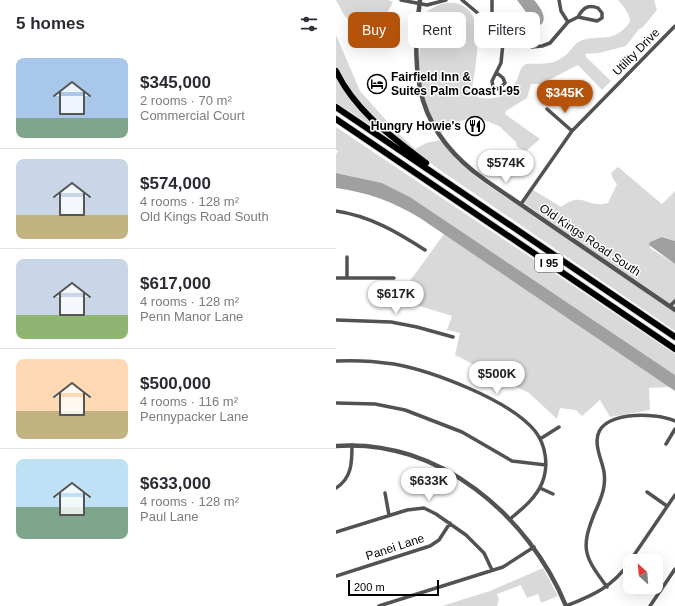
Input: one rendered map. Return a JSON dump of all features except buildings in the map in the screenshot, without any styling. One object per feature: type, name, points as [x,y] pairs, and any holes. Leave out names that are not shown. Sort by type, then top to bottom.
[{"type":"highway","points":[[336,71],[351,96],[374,122],[432,168],[447,182]]},
{"type":"highway","name":"I 95","points":[[336,106],[675,337]]},
{"type":"highway","name":"I 95","points":[[336,119],[675,349]]},
{"type":"highway","points":[[336,124],[410,174],[422,177]]},
{"type":"street","points":[[401,0],[431,5],[446,0]]},
{"type":"street","points":[[462,0],[476,12]]},
{"type":"street","points":[[492,0],[492,12]]},
{"type":"street","points":[[559,0],[561,11],[568,22]]},
{"type":"street","name":"Old Kings Road South","points":[[420,2],[417,72],[423,101],[432,125],[450,150],[465,165],[673,308]]},
{"type":"street","points":[[540,46],[554,40],[568,22],[578,17],[583,9],[590,6],[598,8],[602,13],[602,18],[597,21],[578,17]]},
{"type":"street","name":"Utility Drive","points":[[521,204],[572,131],[675,26]]},
{"type":"street","points":[[497,73],[503,78],[505,83],[498,89],[492,84],[501,63],[502,48]]},
{"type":"street","points":[[547,109],[572,131]]},
{"type":"street","points":[[336,211],[378,223],[395,231],[425,250]]},
{"type":"street","points":[[347,257],[347,277]]},
{"type":"street","points":[[336,278],[394,278]]},
{"type":"street","points":[[673,308],[675,301]]},
{"type":"street","points":[[336,320],[363,319],[396,323],[453,337]]},
{"type":"street","points":[[336,361],[369,361],[393,364],[435,376],[465,387],[504,407],[530,426],[540,439],[546,465],[540,488],[532,498],[510,519]]},
{"type":"street","points":[[336,403],[375,404],[405,410],[462,432],[512,461],[546,465]]},
{"type":"street","points":[[607,587],[592,566],[586,547],[588,532],[602,495],[605,482],[605,470],[597,446],[598,434],[604,426],[611,421],[637,415],[656,415],[675,421]]},
{"type":"street","points":[[540,439],[559,427]]},
{"type":"street","points":[[666,444],[675,429]]},
{"type":"street","points":[[336,446],[352,445],[385,448],[428,463],[476,489],[510,519],[534,547],[551,573],[566,606],[607,587],[623,571]]},
{"type":"street","points":[[336,488],[345,481],[351,470],[352,445]]},
{"type":"street","points":[[540,488],[553,494]]},
{"type":"street","points":[[647,492],[668,506]]},
{"type":"street","points":[[385,493],[389,515]]},
{"type":"street","points":[[635,554],[675,495]]},
{"type":"street","points":[[336,532],[389,515],[422,508],[430,510],[450,523],[482,551],[492,570]]},
{"type":"street","name":"Panei Lane","points":[[336,576],[430,546],[439,540],[450,523]]},
{"type":"street","points":[[379,606],[492,570],[511,562],[534,547]]},
{"type":"street","points":[[650,606],[675,569]]},
{"type":"shaded area","points":[[336,0],[389,0],[393,2],[388,12],[348,12],[348,19]]},
{"type":"shaded area","points":[[517,0],[534,0],[544,18],[542,24],[540,25],[540,12],[526,12]]},
{"type":"shaded area","points":[[618,0],[654,0],[657,10],[642,28],[639,29],[626,46],[599,53],[585,54],[586,57],[611,81],[602,90],[578,65],[541,84],[531,84],[527,98],[506,111],[505,114],[540,139],[526,151],[517,147],[516,142],[499,126],[474,116],[455,124],[441,133],[436,126],[424,98],[419,68],[420,48],[466,48],[466,12],[426,12],[432,8],[445,3],[459,4],[468,10],[474,19],[474,48],[478,48],[472,91],[476,96],[481,98],[498,97],[508,92],[517,80],[520,70],[526,64],[553,62],[562,58],[574,45],[580,41],[618,34],[630,22],[629,15]]},
{"type":"shaded area","points":[[336,35],[360,91],[393,128],[415,149],[426,143],[440,140],[457,160],[477,178],[675,312],[675,331],[440,170],[408,147],[365,110],[342,79],[336,67]]},
{"type":"shaded area","points":[[336,73],[391,139],[336,102]]},
{"type":"shaded area","points":[[336,127],[675,354],[675,375],[410,197],[382,183],[336,173],[336,154],[338,151],[336,150]]},
{"type":"shaded area","points":[[618,167],[662,204],[675,191],[675,241],[664,237],[650,242],[650,248],[675,264],[675,308],[521,201],[530,188],[561,207],[575,200],[595,204],[608,203],[617,184],[611,173]]},
{"type":"shaded area","points":[[336,173],[382,183],[410,197],[675,375],[675,391],[420,218],[380,198],[336,188]]},
{"type":"shaded area","points":[[444,234],[670,387],[649,388],[650,410],[610,417],[600,400],[582,416],[576,410],[560,408],[557,419],[529,393],[455,355],[460,333],[447,330],[452,316],[407,302],[404,289]]},
{"type":"shaded area","points":[[662,237],[675,241],[675,264],[649,245],[650,242]]},
{"type":"shaded area","points":[[543,568],[558,596],[541,603],[538,594],[527,598],[521,585],[497,594],[499,599],[497,606],[442,606],[490,591]]},
{"type":"place","name":"Fairfield Inn & Suites Palm Coast I-95","points":[[377,84]]},
{"type":"place","name":"Hungry Howie's","points":[[475,126]]}]
